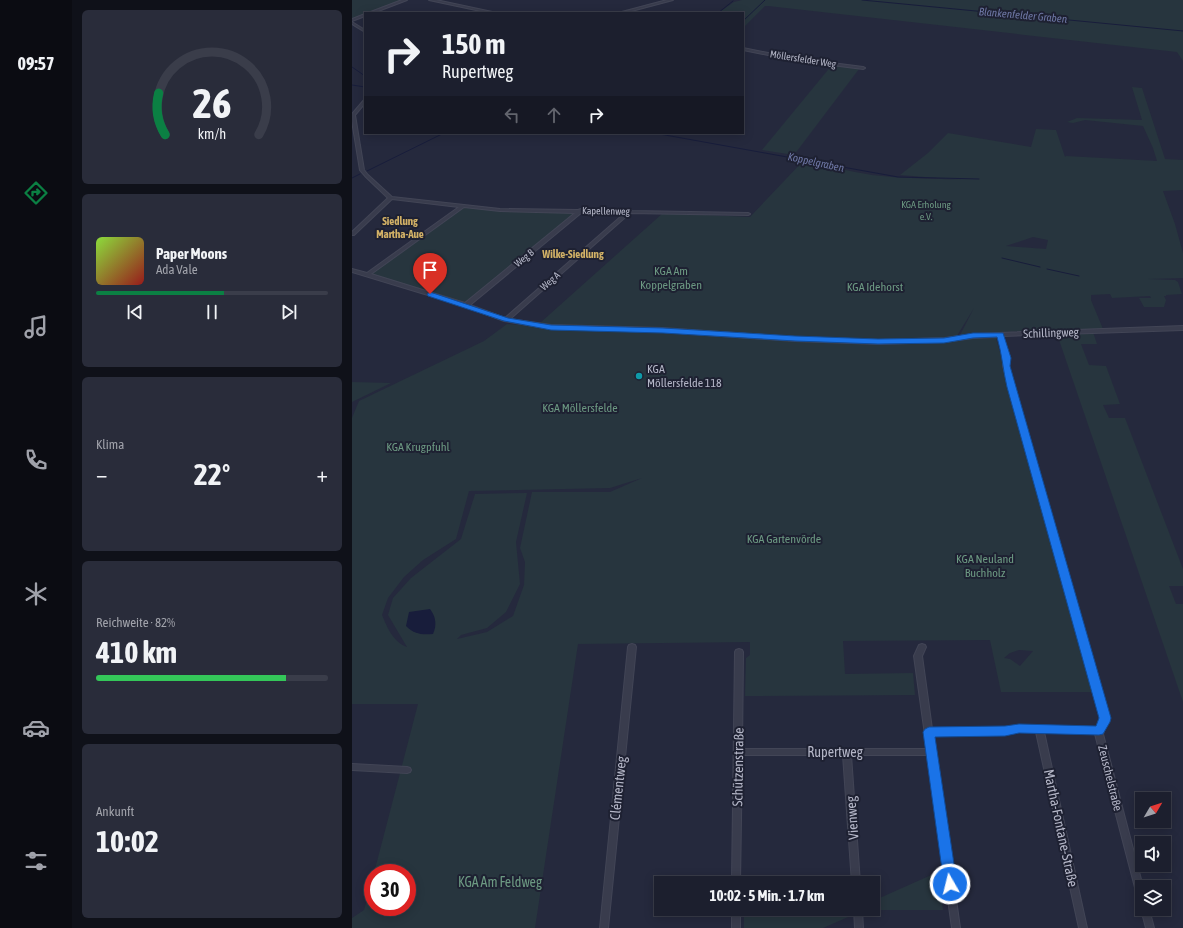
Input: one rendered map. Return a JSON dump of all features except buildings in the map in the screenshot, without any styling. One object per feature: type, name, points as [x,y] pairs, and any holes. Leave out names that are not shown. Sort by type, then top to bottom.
[{"type":"street","points":[[373,12],[406,0]]},
{"type":"street","points":[[431,0],[490,12]]},
{"type":"street","points":[[624,12],[671,0]]},
{"type":"street","points":[[352,20],[364,15]]},
{"type":"street","points":[[352,23],[364,30]]},
{"type":"street","name":"Möllersfelder Weg","points":[[744,49],[798,60],[863,68]]},
{"type":"street","points":[[352,234],[391,198],[362,170],[353,115],[364,102]]},
{"type":"street","name":"Kapellenweg","points":[[391,198],[500,210],[581,210],[748,214]]},
{"type":"street","points":[[367,275],[463,206]]},
{"type":"street","name":"Weg B","points":[[466,305],[581,210]]},
{"type":"street","name":"Weg A","points":[[506,320],[630,211]]},
{"type":"street","name":"Schillingweg","points":[[352,270],[466,305],[506,320],[551,327],[663,330],[878,342],[944,340],[973,336],[1183,328]]},
{"type":"street","name":"Zeuschelstraße","points":[[1000,335],[1007,358],[1005,362],[1009,378],[1105,718],[1105,722],[1099,730],[1137,880]]},
{"type":"street","name":"Clémentweg","points":[[604,928],[632,647]]},
{"type":"street","points":[[922,647],[918,656],[956,928]]},
{"type":"street","name":"Schützenstraße","points":[[736,876],[740,652]]},
{"type":"street","points":[[929,732],[1005,731],[1019,728],[1099,730]]},
{"type":"street","name":"Martha-Fontane-Straße","points":[[1039,728],[1083,928]]},
{"type":"street","name":"Rupertweg","points":[[738,752],[931,752]]},
{"type":"street","name":"Vienweg","points":[[847,753],[856,876]]},
{"type":"street","points":[[352,768],[407,770]]},
{"type":"street","points":[[736,916],[736,928]]},
{"type":"street","points":[[858,916],[859,928]]},
{"type":"street","points":[[1147,916],[1150,928]]},
{"type":"green space","points":[[352,0],[404,0],[372,12],[364,12],[364,15],[352,20]]},
{"type":"green space","points":[[742,0],[1183,0],[1183,61],[1177,52],[768,6],[765,6],[744,27],[744,12],[719,12],[734,2]]},
{"type":"green space","points":[[832,65],[859,69],[794,155],[762,150]]},
{"type":"green space","points":[[1132,87],[1142,88],[1165,159],[1183,160],[1183,190],[1163,191],[1175,224],[1183,253],[1183,278],[1148,279],[1175,280],[1178,282],[1182,294],[1164,296],[1166,300],[1164,307],[1144,307],[1139,298],[1151,298],[1150,296],[1112,298],[1110,294],[1091,295],[1091,300],[1103,329],[970,333],[960,335],[974,308],[955,339],[996,338],[1095,692],[1001,692],[990,640],[843,641],[845,674],[913,673],[915,695],[745,696],[746,658],[750,655],[750,642],[578,644],[535,928],[352,928],[352,918],[364,910],[364,916],[416,916],[416,864],[376,864],[418,704],[352,704],[352,418],[359,401],[484,341],[507,324],[549,327],[540,323],[663,213],[750,217],[804,160],[872,175],[902,178],[962,180],[900,175],[928,153],[948,133],[1031,147],[1036,129],[1056,130],[1065,157],[1157,161],[1143,126],[1085,120],[1073,123],[1067,122],[1077,118],[1142,120]],"holes":[[[1033,237],[1048,240],[1046,249],[1006,246]],[[642,478],[610,492],[532,492],[520,548],[525,562],[524,585],[513,616],[487,632],[457,639],[461,635],[487,628],[506,612],[520,584],[516,542],[527,493],[475,494],[461,539],[411,578],[393,598],[388,615],[407,647],[398,642],[391,634],[382,615],[388,598],[404,577],[423,560],[456,539],[469,491],[610,488]],[[1019,650],[1033,651],[1020,666],[1010,659],[1004,658],[1010,653]]]},
{"type":"green space","points":[[465,207],[505,211],[577,212],[465,303],[371,274]]},
{"type":"green space","points":[[1093,332],[1097,344],[1081,344],[1089,365],[1106,366],[1120,404],[1103,405],[1109,418],[1125,418],[1183,569],[1183,586],[1169,586],[1176,604],[1183,604],[1183,702],[1057,334]]},
{"type":"green space","points":[[352,382],[391,383],[352,402]]},
{"type":"green space","points":[[938,872],[943,910],[880,910],[880,898]]},
{"type":"green space","points":[[744,916],[850,916],[823,928],[744,928]]},
{"type":"water","points":[[430,609],[434,615],[435,621],[433,634],[418,633],[412,631],[406,626],[409,612]]},
{"type":"waterway","name":"Blankenfelder Graben","points":[[744,20],[765,0]]},
{"type":"waterway","name":"Blankenfelder Graben","points":[[862,0],[1183,31]]},
{"type":"waterway","points":[[719,12],[733,1]]},
{"type":"waterway","points":[[352,67],[364,75]]},
{"type":"waterway","name":"Blankenfelder Graben","points":[[352,85],[364,87]]},
{"type":"waterway","points":[[367,171],[442,134]]},
{"type":"waterway","name":"Koppelgraben","points":[[660,134],[898,177],[979,179]]},
{"type":"waterway","points":[[352,178],[360,174]]},
{"type":"waterway","points":[[1002,258],[1040,267]]},
{"type":"waterway","points":[[1047,269],[1079,276]]},
{"type":"place","name":"KGA Möllersfelde 118","points":[[639,376]]},
{"type":"district","name":"Siedlung Martha-Aue","points":[[400,227]]},
{"type":"district","name":"Wilke-Siedlung","points":[[573,254]]},
{"type":"route","points":[[430,294],[466,305],[506,320],[551,327],[663,330],[878,342],[944,340],[973,336],[1000,335],[1007,358],[1005,362],[1006,366],[1105,722],[1099,730],[1019,728],[1005,731],[929,732],[950,884]]},
{"type":"park label","name":"KGA Erholung e.V.","points":[[926,210]]},
{"type":"park label","name":"KGA Am Koppelgraben","points":[[671,278]]},
{"type":"park label","name":"KGA Idehorst","points":[[875,287]]},
{"type":"park label","name":"KGA Möllersfelde","points":[[580,408]]},
{"type":"park label","name":"KGA Krugpfuhl","points":[[418,447]]},
{"type":"park label","name":"KGA Gartenvörde","points":[[784,539]]},
{"type":"park label","name":"KGA Neuland Buchholz","points":[[985,566]]},
{"type":"park label","name":"KGA Am Feldweg","points":[[500,882]]}]
